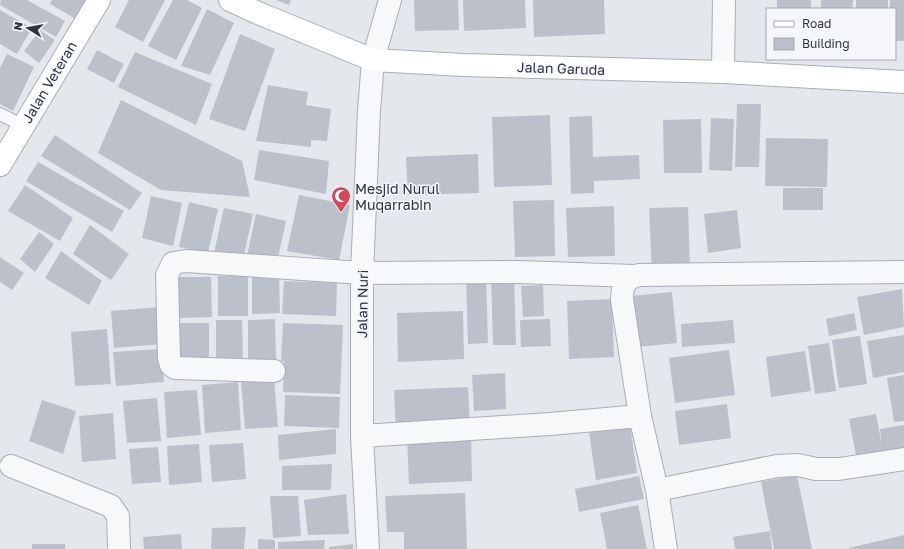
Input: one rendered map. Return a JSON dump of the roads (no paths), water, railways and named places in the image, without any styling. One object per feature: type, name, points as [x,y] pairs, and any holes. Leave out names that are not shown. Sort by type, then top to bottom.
[{"type":"street","name":"Jalan Veteran","points":[[0,165],[22,125],[99,0]]},
{"type":"street","name":"Jalan Garuda","points":[[230,0],[258,14],[374,60],[463,66],[723,72],[904,82]]},
{"type":"street","name":"Jalan Nuri","points":[[368,549],[362,436],[362,272],[369,111],[374,60],[390,0]]},
{"type":"street","points":[[723,72],[724,0]]},
{"type":"street","points":[[274,370],[175,368],[171,365],[169,358],[167,276],[173,263],[186,260],[362,272],[519,272],[634,276],[904,272]]},
{"type":"street","points":[[634,276],[625,282],[622,300],[640,416],[657,490],[666,549]]},
{"type":"street","points":[[362,436],[550,424],[640,416]]},
{"type":"street","points":[[657,490],[777,466],[798,465],[816,469],[839,469],[904,459]]},
{"type":"street","points":[[11,466],[111,506],[118,516],[119,549]]},
{"type":"lane","points":[[0,114],[22,125]]},
{"type":"place","name":"Mesjid Nurul Muqarrabin","points":[[341,213]]}]
